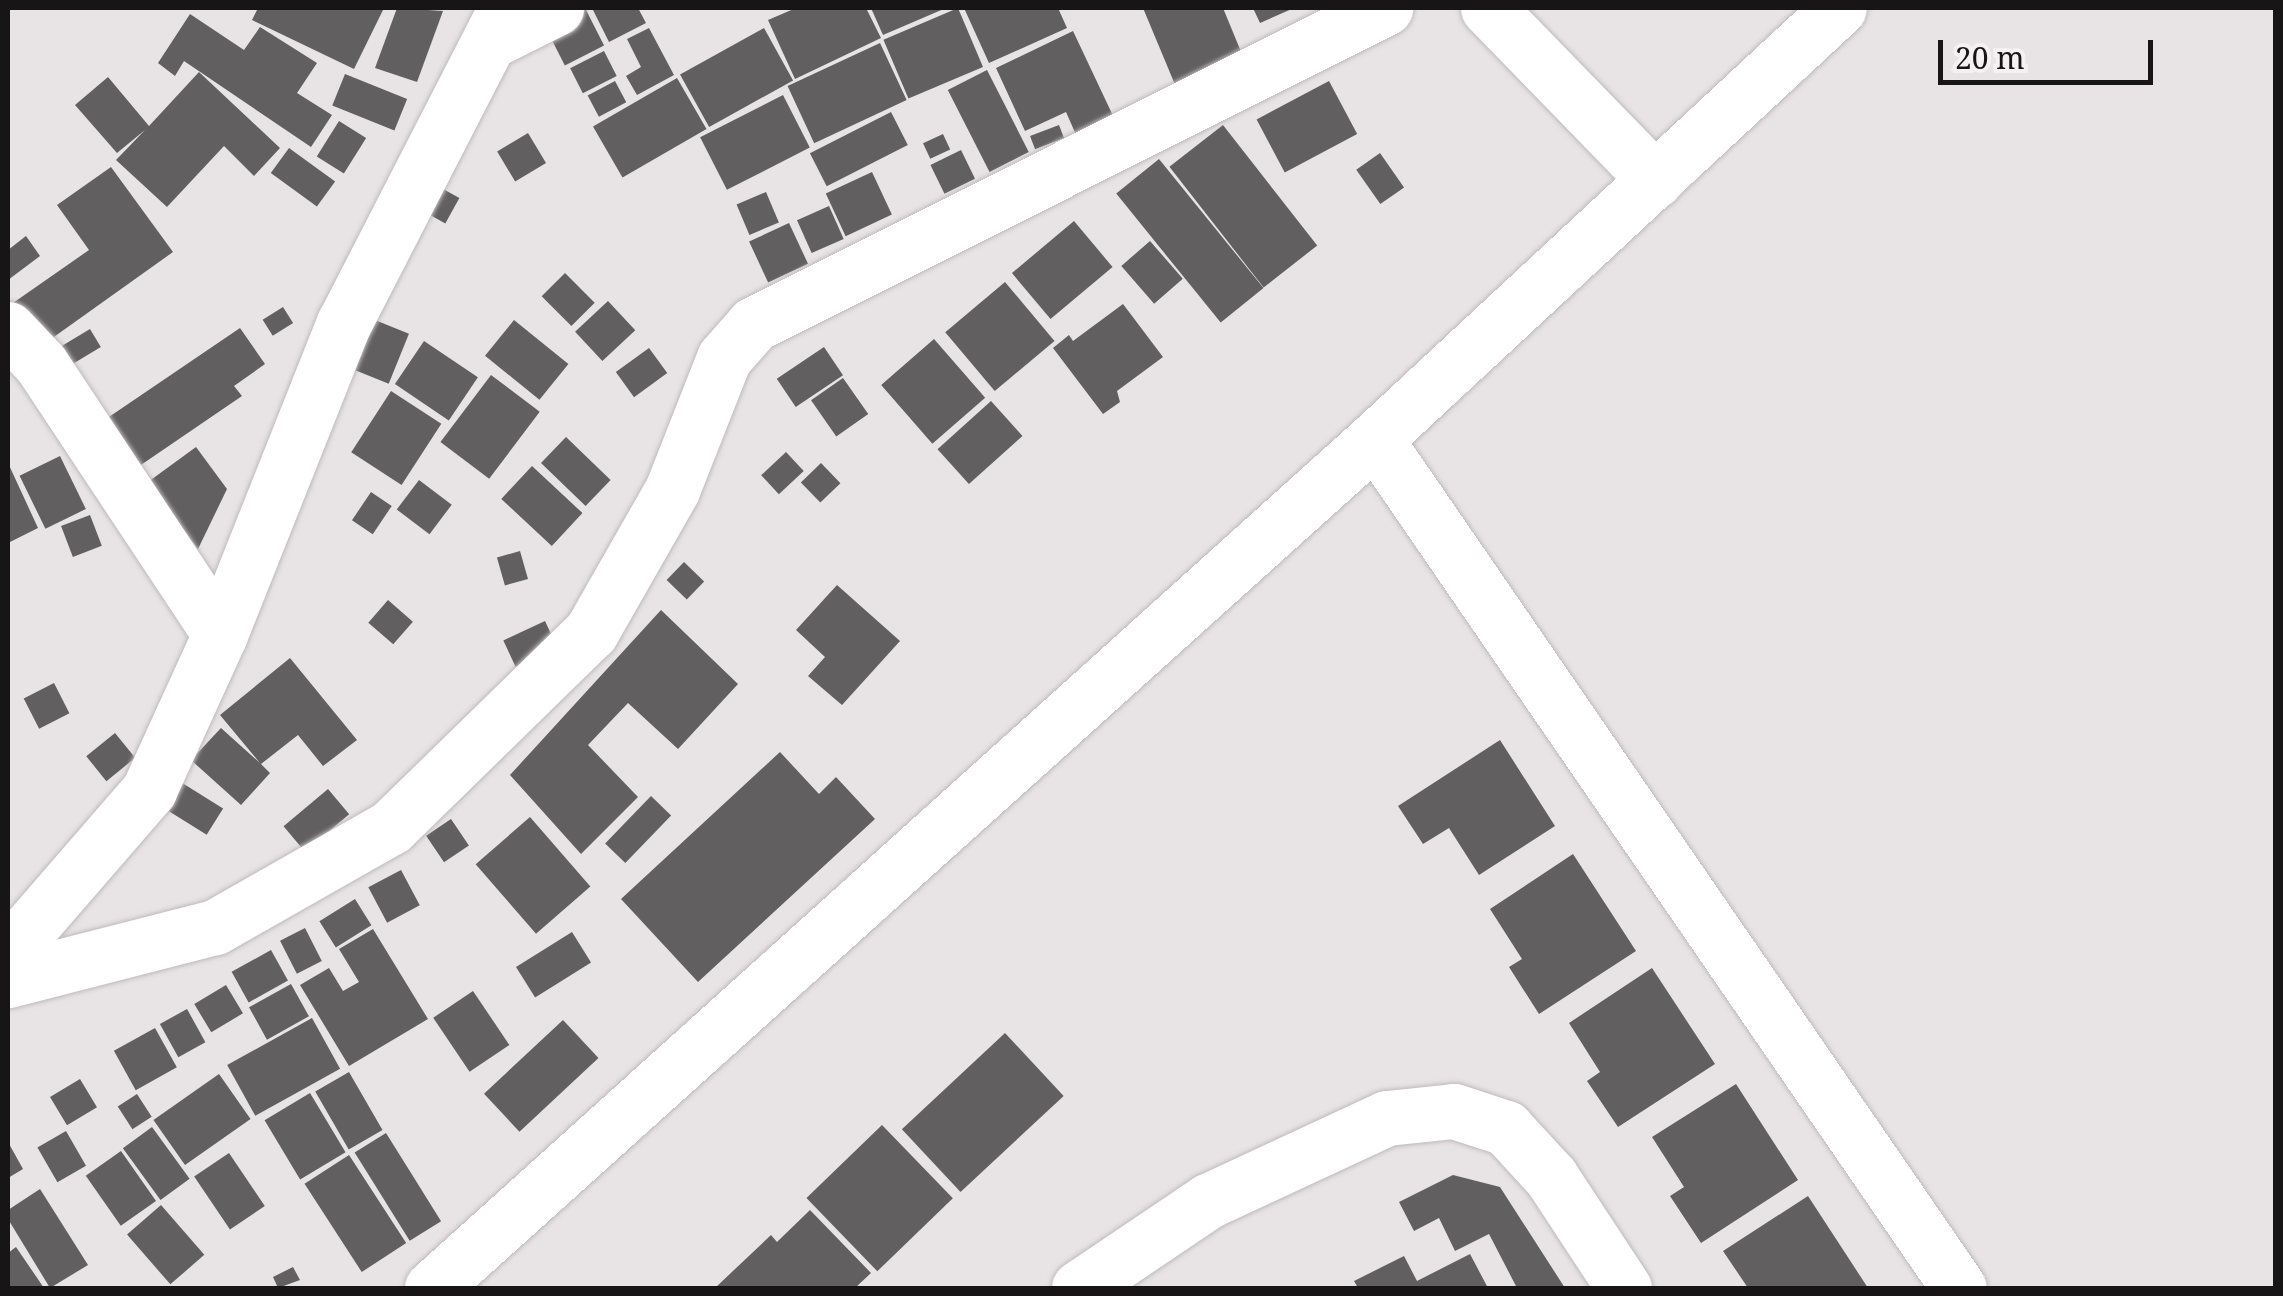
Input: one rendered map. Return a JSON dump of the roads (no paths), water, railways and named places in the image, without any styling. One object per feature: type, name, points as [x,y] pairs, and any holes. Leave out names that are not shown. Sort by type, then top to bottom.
[{"type":"street","points":[[8,953],[149,790],[220,634],[344,323],[498,24],[556,8]]},
{"type":"street","points":[[8,980],[215,928],[391,827],[591,632],[672,490],[724,358],[754,324],[1385,8]]},
{"type":"street","points":[[1488,8],[1655,180]]},
{"type":"street","points":[[432,1288],[1375,439],[1839,8]]},
{"type":"street","points":[[8,329],[41,364],[220,634]]},
{"type":"street","points":[[1375,439],[1959,1288]]},
{"type":"street","points":[[1079,1288],[1208,1201],[1386,1118],[1454,1110],[1506,1128],[1552,1176],[1624,1288]]}]
